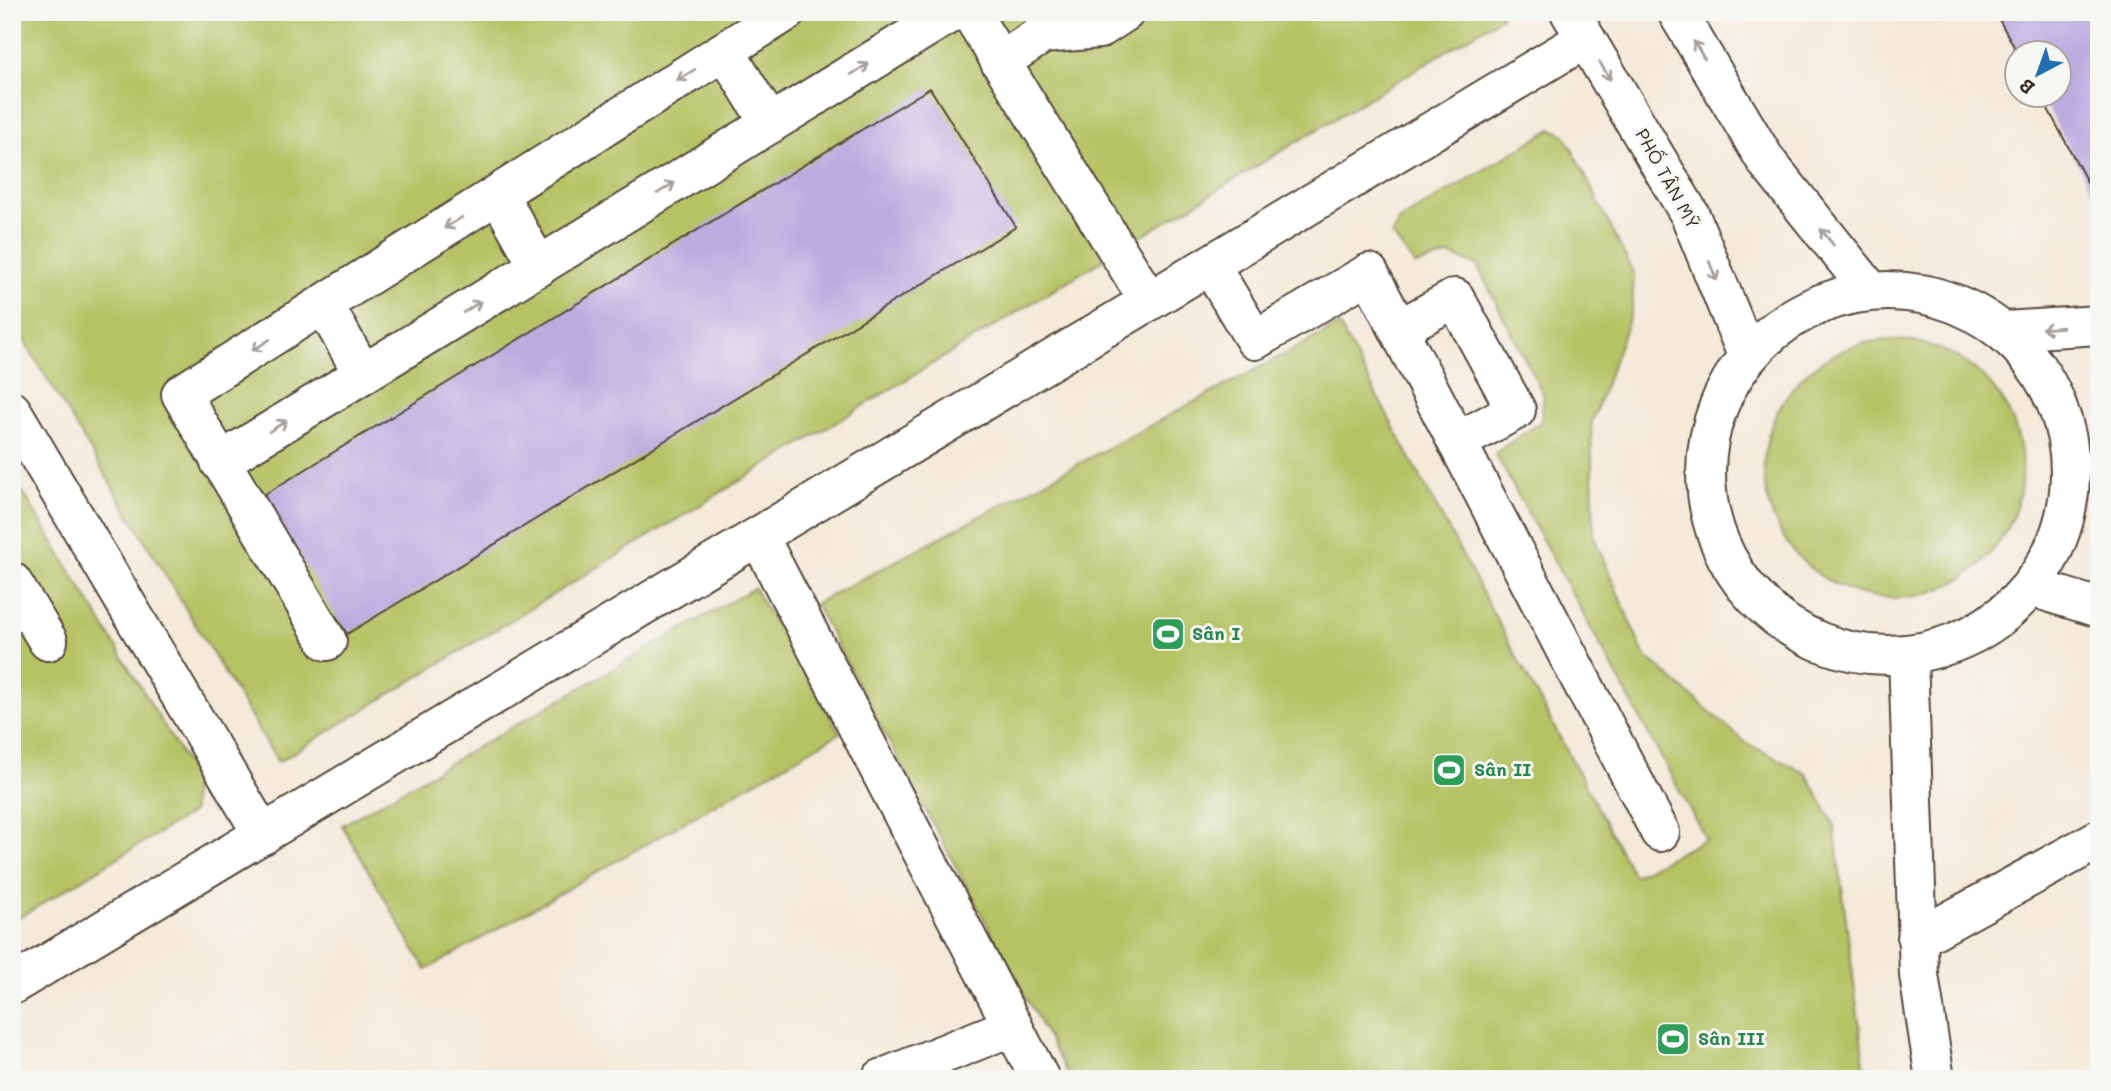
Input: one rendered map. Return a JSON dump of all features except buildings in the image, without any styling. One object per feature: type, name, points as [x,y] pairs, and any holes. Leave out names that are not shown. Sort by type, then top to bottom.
[{"type":"street","points":[[327,641],[181,394],[786,12]]},
{"type":"street","points":[[220,462],[952,12]]},
{"type":"street","points":[[970,12],[1149,301]]},
{"type":"street","points":[[1000,62],[1037,23],[1099,29],[1125,12]]},
{"type":"street","points":[[1677,12],[1766,161],[1870,290]]},
{"type":"street","points":[[12,985],[1210,265],[1578,25]]},
{"type":"street","name":"PHỐ TÂN MỸ","points":[[1578,25],[1690,215],[1747,355]]},
{"type":"street","points":[[725,51],[770,124]]},
{"type":"street","points":[[498,194],[538,267]]},
{"type":"street","points":[[1210,265],[1255,340],[1369,273],[1660,832]]},
{"type":"street","points":[[1870,290],[1917,292],[1964,306],[2005,331],[2042,374],[2066,426],[2072,482],[2060,538],[2032,587],[1998,621],[1955,644],[1908,656],[1846,652],[1789,627],[1743,585],[1737,574],[1714,530],[1704,469],[1716,408],[1747,355],[1782,322],[1824,300],[1870,290]]},
{"type":"street","points":[[1398,329],[1455,298],[1516,410],[1457,442]]},
{"type":"street","points":[[324,305],[363,374]]},
{"type":"street","points":[[2005,331],[2099,324]]},
{"type":"street","points":[[12,411],[263,835]]},
{"type":"street","points":[[759,537],[1040,1079]]},
{"type":"street","points":[[12,582],[48,641]]},
{"type":"street","points":[[2032,587],[2099,608]]},
{"type":"street","points":[[1908,656],[1919,975],[1935,1079]]},
{"type":"street","points":[[1917,939],[2099,839]]},
{"type":"street","points":[[881,1079],[1013,1026]]},
{"type":"green space","points":[[12,12],[1499,12],[1502,17],[278,762],[12,320]]},
{"type":"green space","points":[[1552,129],[1565,135],[1634,274],[1632,310],[1591,425],[1594,537],[1644,655],[1746,743],[1806,773],[1834,824],[1866,1079],[1070,1079],[815,604],[1339,325],[1634,876],[1706,839],[1495,453],[1541,422],[1544,396],[1477,265],[1450,255],[1415,265],[1392,235],[1400,220]]},
{"type":"green space","points":[[1880,340],[1906,340],[1943,349],[1965,361],[1985,377],[2001,397],[2013,419],[2020,444],[2020,494],[2013,519],[2001,541],[1985,561],[1965,577],[1943,589],[1906,598],[1880,598],[1843,589],[1821,577],[1801,561],[1785,541],[1773,519],[1764,482],[1764,456],[1773,419],[1785,397],[1801,377],[1821,361],[1843,349]]},
{"type":"green space","points":[[12,474],[192,772],[193,812],[12,922]]},
{"type":"green space","points":[[754,588],[840,733],[426,970],[342,825]]},
{"type":"place","name":"Sân I","points":[[1168,634]]},
{"type":"place","name":"Sân II","points":[[1449,770]]},
{"type":"place","name":"Sân III","points":[[1673,1039]]}]
